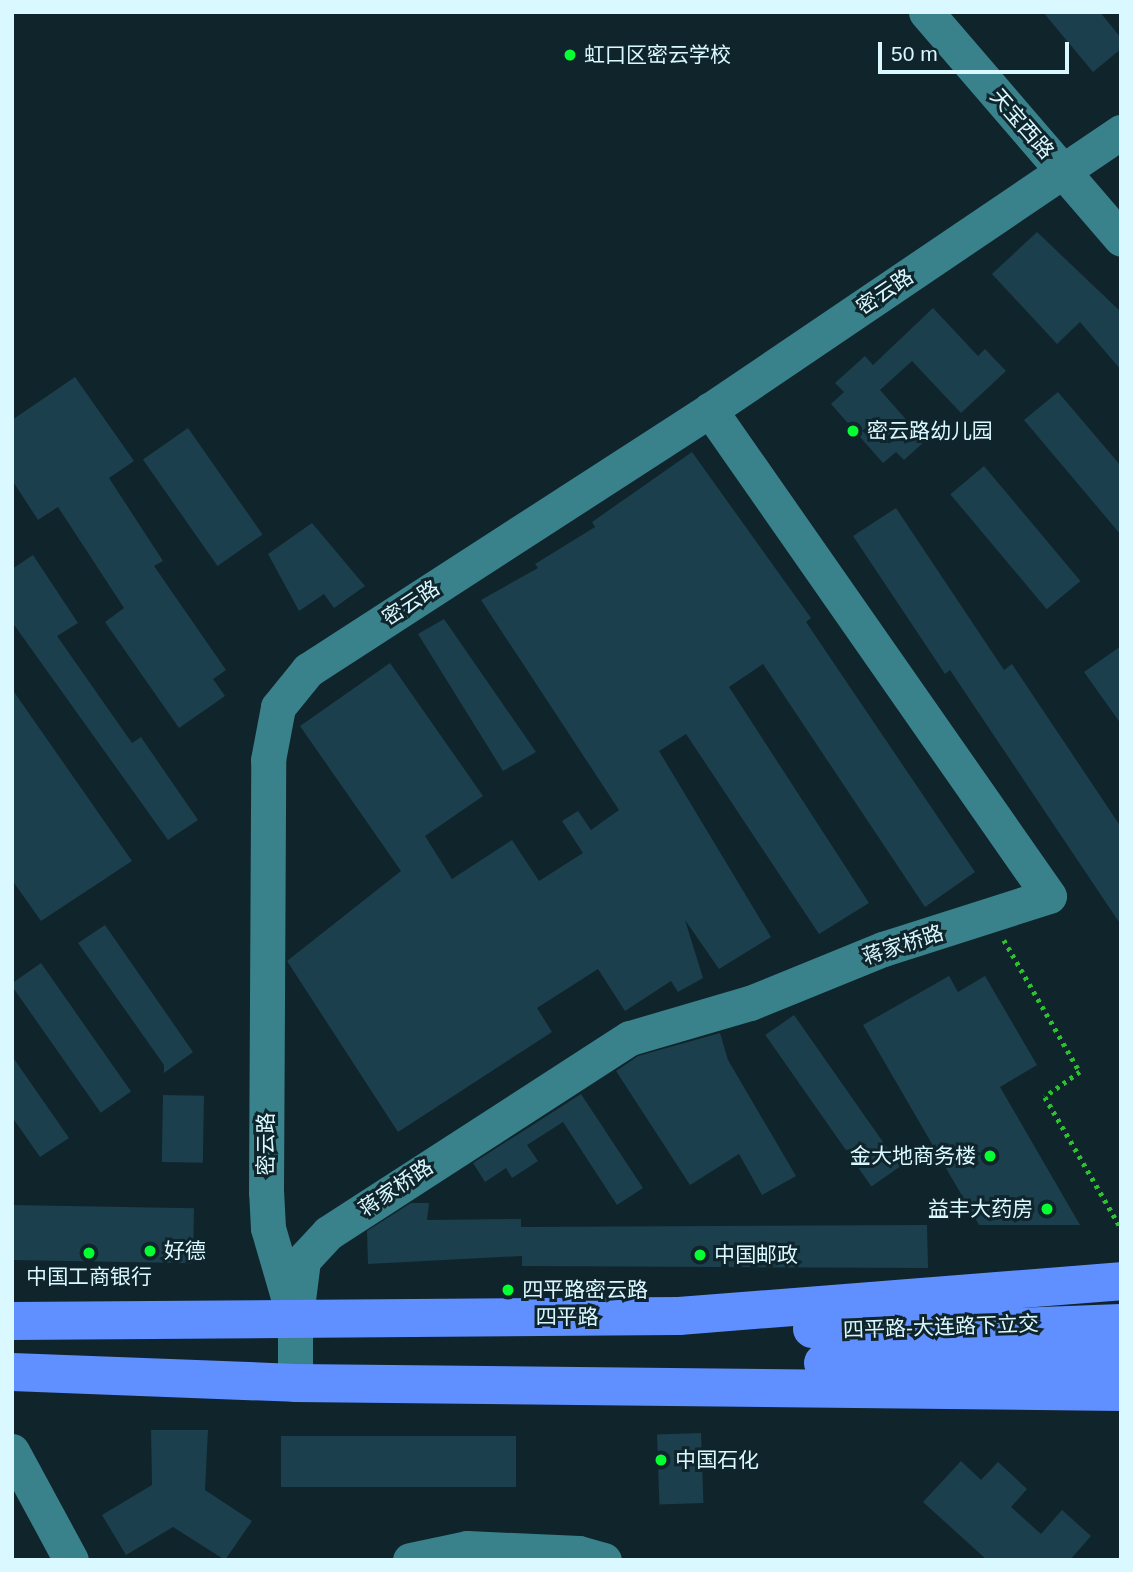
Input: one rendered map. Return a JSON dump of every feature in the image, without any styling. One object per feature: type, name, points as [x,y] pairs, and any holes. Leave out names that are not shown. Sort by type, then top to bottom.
[{"type":"main road","name":"四平路","points":[[12,1321],[295,1321],[679,1316],[1121,1281]]},
{"type":"main road","name":"四平路-大连路下立交","points":[[679,1316],[885,1332],[1121,1323]]},
{"type":"main road","name":"四平路-大连路下立交","points":[[698,1385],[775,1364],[1121,1356]]},
{"type":"main road","points":[[12,1372],[295,1384],[698,1385],[1121,1392]]},
{"type":"street","name":"天宝西路","points":[[926,12],[1121,239]]},
{"type":"street","name":"密云路","points":[[295,1384],[295,1321],[271,1240],[267,1192],[268,760],[278,707],[308,670],[710,410],[1121,132]]},
{"type":"street","name":"蒋家桥路","points":[[295,1321],[303,1260],[328,1233],[630,1038],[750,1003],[883,948],[992,918],[1049,897],[710,410]]},
{"type":"street","points":[[12,1451],[71,1560]]},
{"type":"street","points":[[410,1560],[467,1548],[579,1553],[604,1560]]},
{"type":"path","points":[[992,918],[1080,1072],[1045,1097],[1121,1228]]},
{"type":"building","points":[[1043,12],[1100,12],[1121,38],[1121,49],[1093,72]]},
{"type":"building","points":[[1037,232],[1121,312],[1121,370],[1080,322],[1057,344],[992,274]]},
{"type":"building","points":[[933,308],[978,356],[985,349],[1006,371],[961,413],[912,361],[880,390],[925,441],[904,460],[896,452],[883,463],[831,404],[844,392],[835,383],[865,356],[873,365]]},
{"type":"building","points":[[75,377],[134,461],[109,478],[163,561],[154,566],[226,670],[213,679],[225,696],[179,728],[105,622],[124,608],[58,507],[38,520],[12,480],[12,420]]},
{"type":"building","points":[[1058,392],[1121,466],[1121,535],[1024,420]]},
{"type":"building","points":[[188,428],[263,534],[218,566],[143,460]]},
{"type":"building","points":[[692,452],[811,618],[806,622],[975,872],[925,907],[763,664],[729,687],[869,903],[819,934],[686,734],[659,751],[771,937],[719,969],[685,920],[703,978],[678,992],[671,981],[625,1011],[598,969],[537,1008],[552,1032],[398,1132],[287,961],[401,871],[300,726],[390,663],[483,796],[425,836],[452,879],[512,840],[539,881],[583,853],[562,821],[578,811],[591,830],[619,810],[481,600],[538,568],[535,564],[595,527],[592,522]]},
{"type":"building","points":[[984,466],[1080,581],[1047,609],[950,494]]},
{"type":"building","points":[[896,508],[1004,670],[1012,664],[1121,827],[1121,925],[950,670],[945,674],[853,536]]},
{"type":"building","points":[[312,523],[365,586],[334,608],[324,594],[299,611],[268,554]]},
{"type":"building","points":[[33,555],[78,623],[57,636],[132,743],[141,737],[198,820],[168,840],[12,622],[12,569]]},
{"type":"building","points":[[444,619],[536,752],[503,771],[418,634]]},
{"type":"building","points":[[1121,646],[1121,724],[1084,672]]},
{"type":"building","points":[[12,689],[132,861],[41,921],[12,880]]},
{"type":"building","points":[[105,925],[193,1052],[164,1073],[164,1065],[78,943]]},
{"type":"building","points":[[41,963],[131,1092],[101,1113],[12,986],[12,983]]},
{"type":"building","name":"金大地商务楼","points":[[949,976],[958,992],[985,976],[1037,1065],[1000,1087],[1080,1225],[979,1225],[863,1025]]},
{"type":"building","points":[[794,1015],[900,1167],[871,1187],[765,1035]]},
{"type":"building","points":[[720,1033],[728,1060],[796,1176],[762,1195],[739,1154],[690,1185],[616,1071],[638,1056]]},
{"type":"building","points":[[12,1056],[69,1138],[40,1157],[12,1117]]},
{"type":"building","points":[[581,1094],[643,1188],[617,1205],[563,1122],[527,1145],[538,1161],[512,1178],[506,1168],[485,1182],[473,1163]]},
{"type":"building","points":[[163,1095],[204,1096],[203,1163],[162,1162]]},
{"type":"building","points":[[411,1203],[429,1203],[427,1220],[521,1219],[521,1227],[927,1225],[928,1268],[522,1266],[522,1256],[368,1264],[367,1231]]},
{"type":"building","points":[[12,1205],[194,1208],[193,1263],[12,1260]]},
{"type":"building","points":[[151,1430],[208,1430],[205,1490],[252,1521],[225,1560],[173,1527],[126,1555],[102,1515],[152,1485]]},
{"type":"building","points":[[701,1433],[703,1503],[659,1504],[657,1435]]},
{"type":"building","points":[[281,1436],[516,1436],[516,1487],[281,1487]]},
{"type":"building","points":[[961,1461],[981,1480],[998,1462],[1027,1489],[1011,1507],[1041,1534],[1062,1510],[1091,1536],[1070,1560],[987,1560],[923,1502]]},
{"type":"place","name":"虹口区密云学校","points":[[570,55]]},
{"type":"place","name":"密云路幼儿园","points":[[853,431]]},
{"type":"place","name":"金大地商务楼","points":[[990,1156]]},
{"type":"place","name":"益丰大药房","points":[[1047,1209]]},
{"type":"place","name":"好德","points":[[150,1251]]},
{"type":"place","name":"中国工商银行","points":[[89,1253]]},
{"type":"place","name":"中国邮政","points":[[700,1255]]},
{"type":"place","name":"四平路密云路","points":[[508,1290]]},
{"type":"place","name":"中国石化","points":[[661,1460]]}]
